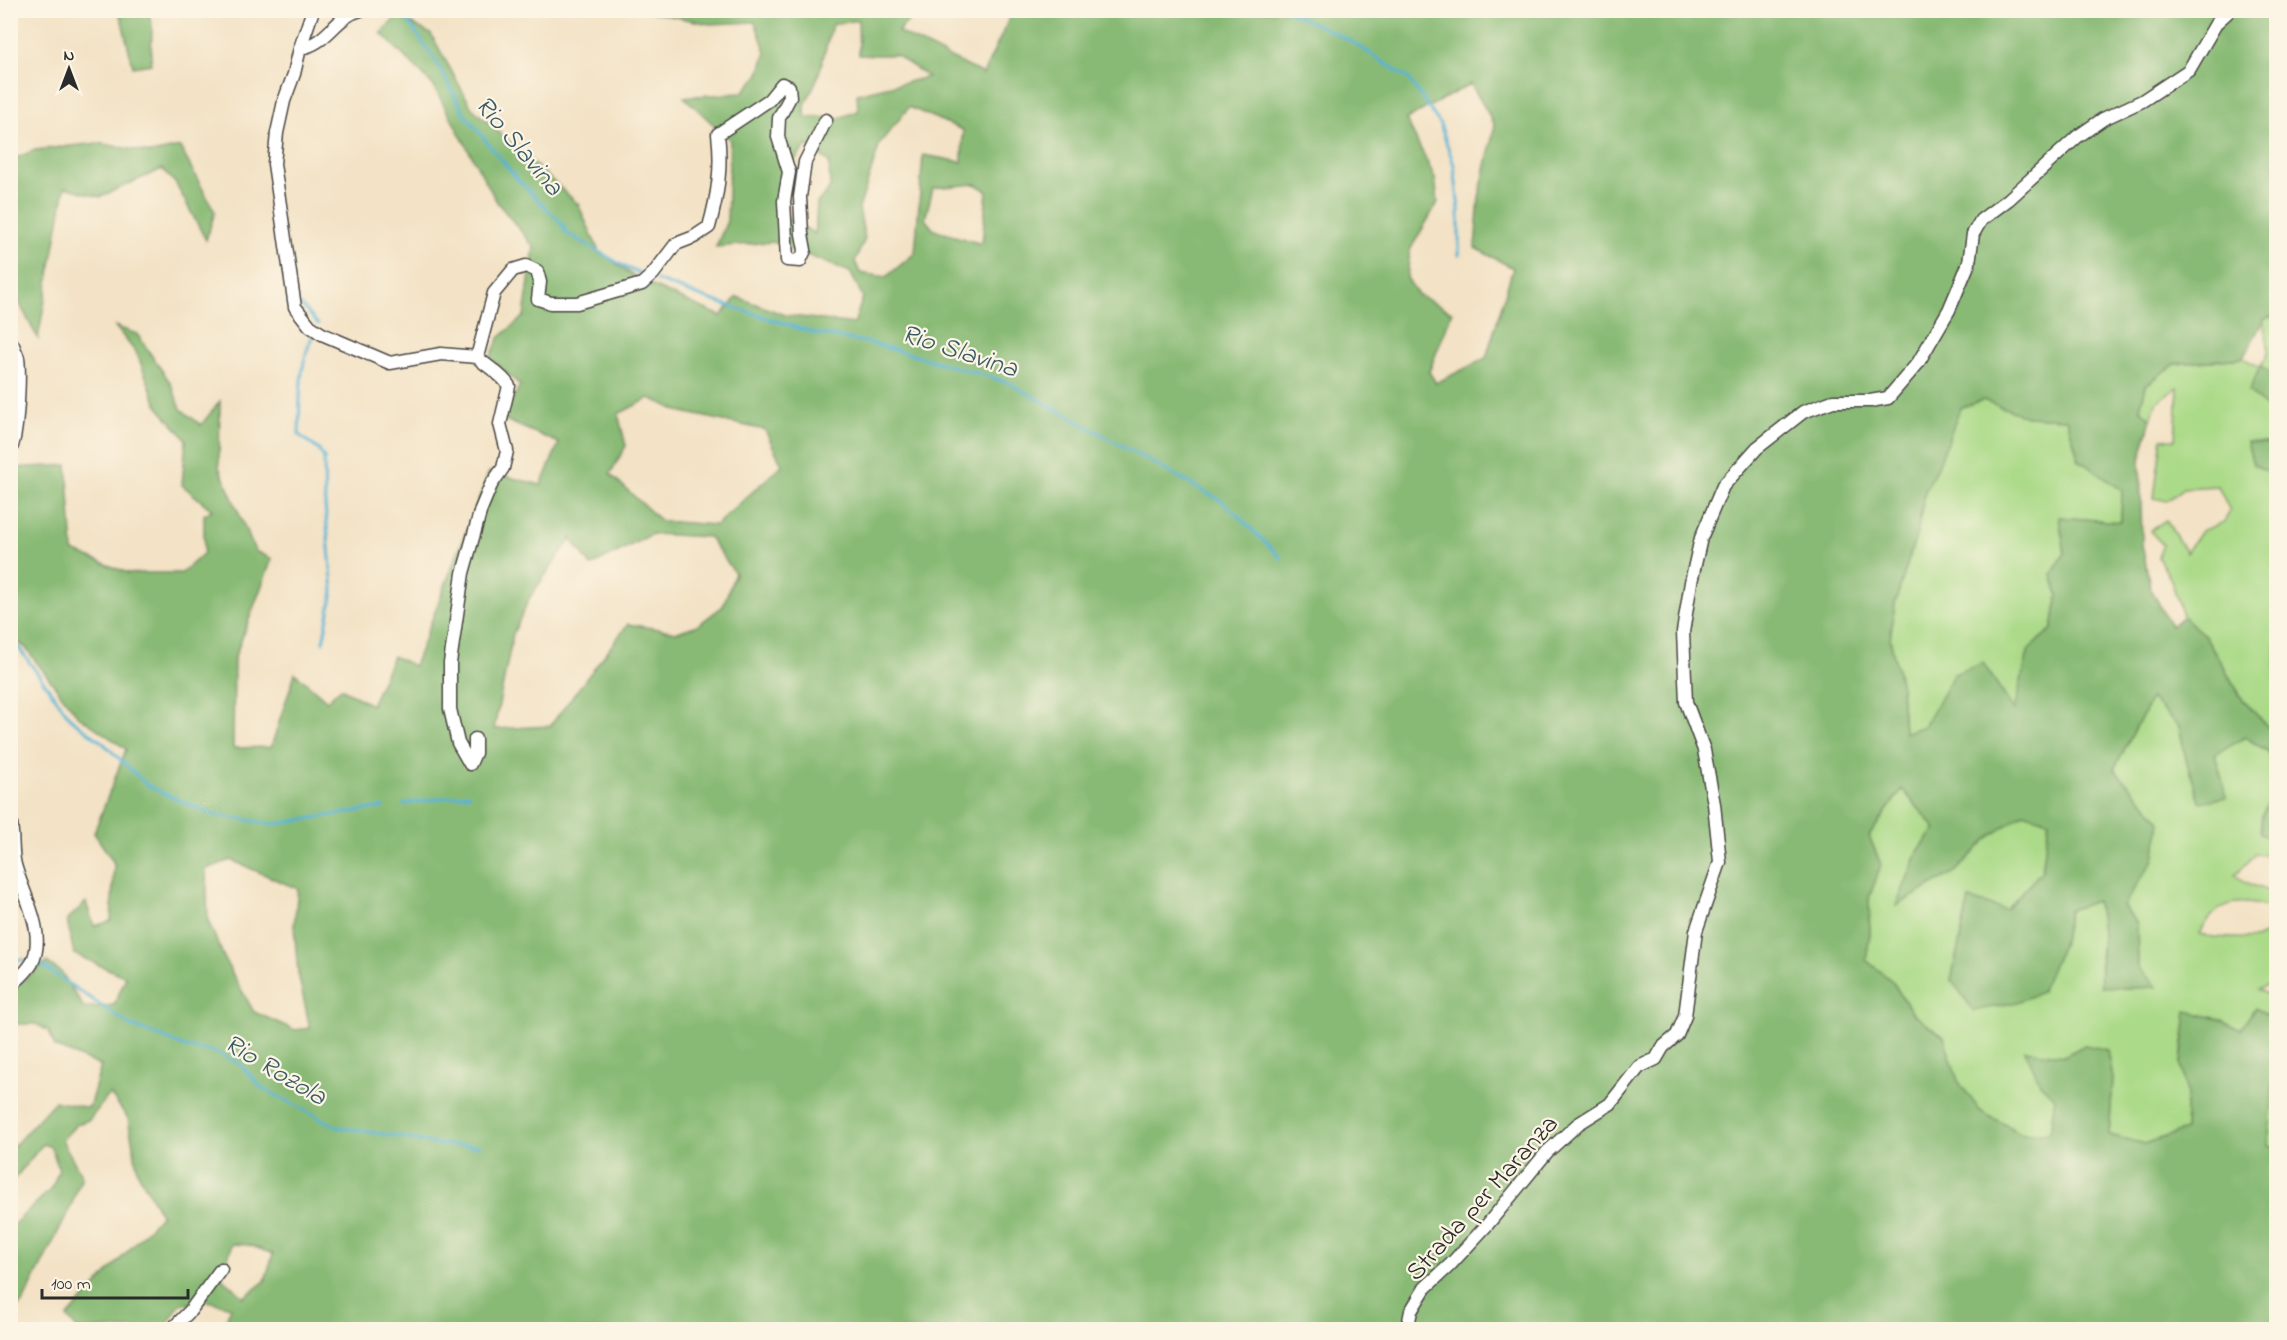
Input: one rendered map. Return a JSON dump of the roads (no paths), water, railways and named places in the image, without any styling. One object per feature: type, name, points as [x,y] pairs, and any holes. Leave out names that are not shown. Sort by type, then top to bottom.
[{"type":"street","points":[[313,10],[284,101],[277,133],[274,164],[295,307],[310,326],[322,334],[390,363],[441,354],[477,357],[504,378],[509,386],[500,424],[507,451],[503,468],[491,484],[463,573],[450,663],[450,710],[458,743],[470,764],[475,753],[475,739]]},
{"type":"street","points":[[300,48],[318,43],[350,13],[361,10]]},
{"type":"street","name":"Strada per Maranza","points":[[1407,1329],[1411,1311],[1425,1288],[1487,1225],[1546,1152],[1578,1124],[1610,1104],[1639,1067],[1656,1059],[1663,1047],[1677,1035],[1685,1016],[1696,931],[1720,862],[1714,804],[1704,750],[1686,702],[1683,632],[1701,537],[1723,486],[1756,448],[1803,412],[1833,400],[1870,401],[1888,398],[1917,363],[1949,310],[1969,263],[1973,234],[1981,220],[2009,199],[2077,137],[2103,118],[2142,101],[2189,70],[2217,22],[2230,10]]},
{"type":"street","points":[[477,357],[494,293],[513,270],[526,266],[537,271],[540,282],[538,299],[551,303],[577,303],[642,284],[653,274],[676,244],[694,237],[709,227],[719,182],[721,158],[718,134],[769,100],[782,84],[789,87],[790,97],[779,118],[778,137],[789,172],[784,201],[787,260],[800,261],[805,250],[800,197],[805,162],[826,120]]},
{"type":"street","points":[[10,450],[14,445],[17,420],[18,358],[13,345]]},
{"type":"street","points":[[10,819],[14,832],[14,862],[36,930],[37,948],[31,965],[10,987]]},
{"type":"street","points":[[171,1329],[190,1311],[221,1269]]},
{"type":"waterway","points":[[1286,10],[1351,41],[1409,79],[1440,124],[1454,165],[1459,210],[1459,255]]},
{"type":"waterway","name":"Rio Slavina","points":[[392,11],[408,21],[437,63],[465,115],[518,180],[563,225],[565,232],[627,268],[644,275]]},
{"type":"waterway","name":"Rio Slavina","points":[[657,280],[814,333],[871,343],[1007,382],[1225,503],[1281,558]]},
{"type":"waterway","points":[[301,305],[318,324]]},
{"type":"waterway","points":[[314,333],[302,370],[299,435],[319,450],[324,458],[325,505],[333,591],[323,642]]},
{"type":"waterway","points":[[10,643],[19,648],[71,719],[103,743],[147,785],[163,793],[214,815],[275,824],[383,807]]},
{"type":"waterway","points":[[404,804],[469,794]]},
{"type":"waterway","name":"Rio Rozola","points":[[10,960],[25,960]]},
{"type":"waterway","name":"Rio Rozola","points":[[37,962],[131,1026],[185,1047],[212,1051],[240,1064],[262,1088],[337,1127],[436,1144],[480,1146]]}]
